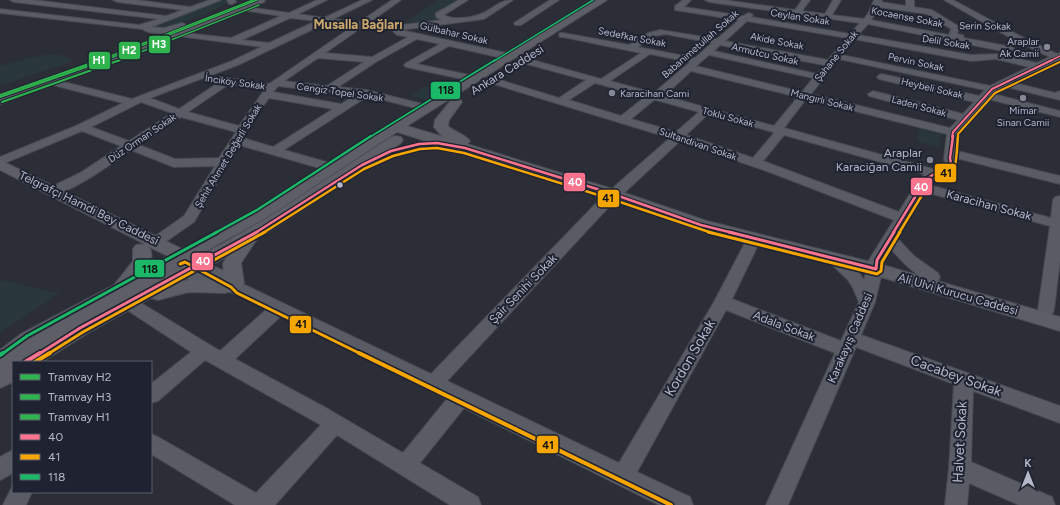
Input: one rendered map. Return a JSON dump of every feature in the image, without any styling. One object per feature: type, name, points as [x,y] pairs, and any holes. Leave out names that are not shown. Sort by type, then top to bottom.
[{"type":"main road","points":[[1,97],[94,58],[180,29],[237,2],[262,0]]},
{"type":"main road","points":[[1,97],[52,82],[180,29],[237,2]]},
{"type":"main road","name":"Ankara Caddesi","points":[[406,127],[427,108],[476,79],[563,35],[608,2]]},
{"type":"main road","name":"Ankara Caddesi","points":[[0,361],[29,340],[118,300],[185,264],[255,233],[339,172],[406,127],[456,102],[490,80],[516,59],[608,2]]},
{"type":"main road","points":[[456,102],[442,120],[441,128],[469,147]]},
{"type":"main road","name":"Ali Ulvi Kurucu Caddesi","points":[[406,127],[616,192],[877,265],[1060,324]]},
{"type":"main road","points":[[339,172],[410,145],[437,144],[469,147]]},
{"type":"main road","name":"Telgrafçı Hamdi Bey Caddesi","points":[[0,164],[54,191],[185,264]]},
{"type":"main road","name":"Ankara Caddesi","points":[[185,264],[236,229],[339,172]]},
{"type":"main road","name":"Telgrafçı Hamdi Bey Caddesi","points":[[0,177],[149,245]]},
{"type":"main road","name":"Ali Ulvi Kurucu Caddesi","points":[[616,192],[701,225],[832,257],[932,277],[1053,312]]},
{"type":"main road","points":[[118,300],[142,262],[149,245],[184,243],[236,229]]},
{"type":"main road","points":[[118,300],[189,286],[233,286],[232,263],[255,233]]},
{"type":"main road","name":"Ankara Caddesi","points":[[28,361],[80,328],[118,300]]},
{"type":"main road","name":"Ankara Caddesi","points":[[0,379],[12,371]]},
{"type":"street","points":[[14,0],[163,16]]},
{"type":"street","points":[[36,15],[94,0]]},
{"type":"street","points":[[117,0],[187,8]]},
{"type":"street","points":[[140,27],[163,16],[208,0]]},
{"type":"street","points":[[0,11],[140,27],[217,0]]},
{"type":"street","points":[[0,161],[82,126],[137,100],[236,62],[368,0]]},
{"type":"street","name":"Şehit Ahmet Değerli Sokak","points":[[149,245],[189,219],[253,112],[271,88],[316,55],[397,0]]},
{"type":"street","points":[[449,21],[440,15],[464,0]]},
{"type":"street","points":[[237,2],[289,15],[323,21],[376,28],[394,28],[481,17],[509,0]]},
{"type":"street","points":[[518,23],[555,0]]},
{"type":"street","name":"Ceylan Sokak","points":[[687,0],[678,8],[852,36]]},
{"type":"street","name":"Kocaense Sokak","points":[[709,0],[865,21],[952,37],[1025,53],[1052,61]]},
{"type":"street","name":"Babanimetullah Sokak","points":[[623,120],[694,64],[767,0]]},
{"type":"street","points":[[797,12],[806,0]]},
{"type":"street","points":[[827,17],[837,0]]},
{"type":"street","points":[[910,0],[910,9]]},
{"type":"street","points":[[948,0],[1017,38],[1052,61]]},
{"type":"street","points":[[877,2],[929,12],[955,28],[952,37]]},
{"type":"street","name":"Şahane Sokak","points":[[755,163],[804,95],[874,11],[877,2]]},
{"type":"street","points":[[232,41],[289,15],[327,3],[352,8]]},
{"type":"street","points":[[944,21],[959,23]]},
{"type":"street","points":[[974,24],[996,27]]},
{"type":"street","points":[[149,25],[147,26],[147,29],[180,29],[232,41],[269,46]]},
{"type":"street","name":"Gülbahar Sokak","points":[[394,28],[400,33],[516,59]]},
{"type":"street","name":"Akide Sokak","points":[[631,48],[656,32],[833,60]]},
{"type":"street","name":"Sedefkar Sokak","points":[[563,35],[631,48],[694,64]]},
{"type":"street","points":[[330,88],[373,60],[417,36]]},
{"type":"street","name":"Delil Sokak","points":[[852,36],[971,58],[977,56],[1052,61]]},
{"type":"street","name":"Serin Sokak","points":[[952,37],[1017,38]]},
{"type":"street","points":[[448,43],[409,65],[476,79]]},
{"type":"street","points":[[561,101],[648,52]]},
{"type":"street","name":"Armutcu Sokak","points":[[707,52],[819,77]]},
{"type":"street","points":[[316,55],[373,60]]},
{"type":"street","points":[[962,65],[971,58]]},
{"type":"street","name":"Toklu Sokak","points":[[516,59],[934,173]]},
{"type":"street","name":"Pervin Sokak","points":[[833,60],[955,77],[990,92]]},
{"type":"street","points":[[953,132],[964,118],[990,92],[1052,61]]},
{"type":"street","name":"Mangırlı Sokak","points":[[694,64],[804,95],[953,132]]},
{"type":"street","points":[[882,77],[888,67]]},
{"type":"street","name":"İnciköy Sokak","points":[[198,77],[271,88]]},
{"type":"street","name":"Heybeli Sokak","points":[[882,77],[990,92]]},
{"type":"street","name":"Laden Sokak","points":[[882,77],[872,96],[964,118]]},
{"type":"street","name":"Sultandivan Sokak","points":[[490,80],[677,136],[755,163],[902,218]]},
{"type":"street","name":"Düz Orman Sokak","points":[[54,191],[84,176],[228,81]]},
{"type":"street","points":[[52,82],[137,100],[180,113],[239,135],[275,151],[339,172]]},
{"type":"street","points":[[271,88],[344,108]]},
{"type":"street","name":"Cengiz Topel Sokak","points":[[271,88],[330,88],[366,93],[427,108]]},
{"type":"street","points":[[990,92],[1058,97],[1060,94]]},
{"type":"street","points":[[990,92],[1060,114]]},
{"type":"street","points":[[275,151],[366,93]]},
{"type":"street","name":"Şair Senihi Sokak","points":[[434,383],[616,192],[706,111]]},
{"type":"street","points":[[82,126],[174,163],[223,162]]},
{"type":"street","name":"Karakayış Caddesi","points":[[777,505],[867,302],[877,265],[920,187],[926,179],[934,173],[949,167],[952,153],[953,132]]},
{"type":"street","points":[[952,153],[1060,180]]},
{"type":"street","name":"Karacihan Sokak","points":[[920,187],[1057,224]]},
{"type":"street","points":[[1053,312],[1057,224],[1060,200]]},
{"type":"street","name":"Kordon Sokak","points":[[623,476],[722,302],[754,239]]},
{"type":"street","points":[[890,240],[909,259],[932,277]]},
{"type":"street","points":[[832,257],[856,278],[863,288],[867,302]]},
{"type":"street","points":[[185,264],[201,279],[233,286],[682,505]]},
{"type":"street","points":[[118,300],[204,351],[335,424],[470,505]]},
{"type":"street","name":"Adala Sokak","points":[[722,302],[849,344]]},
{"type":"street","points":[[222,360],[279,308]]},
{"type":"street","name":"Cacabey Sokak","points":[[849,344],[964,379],[1060,414]]},
{"type":"street","points":[[152,394],[204,351]]},
{"type":"street","name":"Halvet Sokak","points":[[956,505],[960,468],[964,379]]},
{"type":"street","points":[[405,466],[461,397]]},
{"type":"street","points":[[260,505],[335,424]]},
{"type":"street","points":[[152,444],[256,505]]},
{"type":"street","points":[[0,470],[12,461]]},
{"type":"street","points":[[960,468],[1044,505]]},
{"type":"street","points":[[14,505],[20,493]]},
{"type":"shaded area","points":[[222,0],[228,2],[202,15],[167,26],[152,27]]},
{"type":"shaded area","points":[[438,0],[466,0],[443,14],[449,19],[402,25]]},
{"type":"shaded area","points":[[43,55],[62,55],[74,61],[0,86],[0,66]]},
{"type":"shaded area","points":[[436,80],[455,85],[429,101],[410,96]]},
{"type":"shaded area","points":[[920,128],[942,133],[939,147],[916,141]]},
{"type":"shaded area","points":[[0,280],[53,292],[60,293],[0,333]]},
{"type":"tram line","name":"H1","points":[[0,95],[85,66],[253,0]]},
{"type":"tram line","name":"H2","points":[[0,97],[88,67],[257,0]]},
{"type":"tram line","name":"H3","points":[[2,102],[90,72],[259,5]]},
{"type":"transit line","name":"118","points":[[0,355],[27,336],[257,210],[360,143],[593,0]]},
{"type":"transit line","name":"40","points":[[27,361],[80,328],[255,233],[362,165],[391,151],[419,144],[437,143],[465,148],[613,194],[701,225],[876,269],[877,260],[926,179],[951,164],[950,158],[953,132],[992,89],[1060,56]]},
{"type":"transit line","name":"41","points":[[37,361],[83,332],[257,237],[364,169],[393,156],[420,149],[437,148],[464,153],[611,199],[700,230],[877,274],[881,271],[882,262],[930,182],[936,177],[953,170],[956,165],[955,158],[958,134],[995,93],[1060,62]]},
{"type":"transit line","name":"41","points":[[180,264],[185,262],[231,287],[237,293],[671,505]]},
{"type":"place","name":"Araplar Ak Camii","points":[[1047,47]]},
{"type":"place","name":"Karacihan Cami","points":[[612,93]]},
{"type":"place","name":"Mimar Sinan Camii","points":[[1023,98]]},
{"type":"place","name":"Araplar Karaciğan Camii","points":[[930,160]]},
{"type":"district","name":"Musalla Bağları","points":[[358,24]]}]
